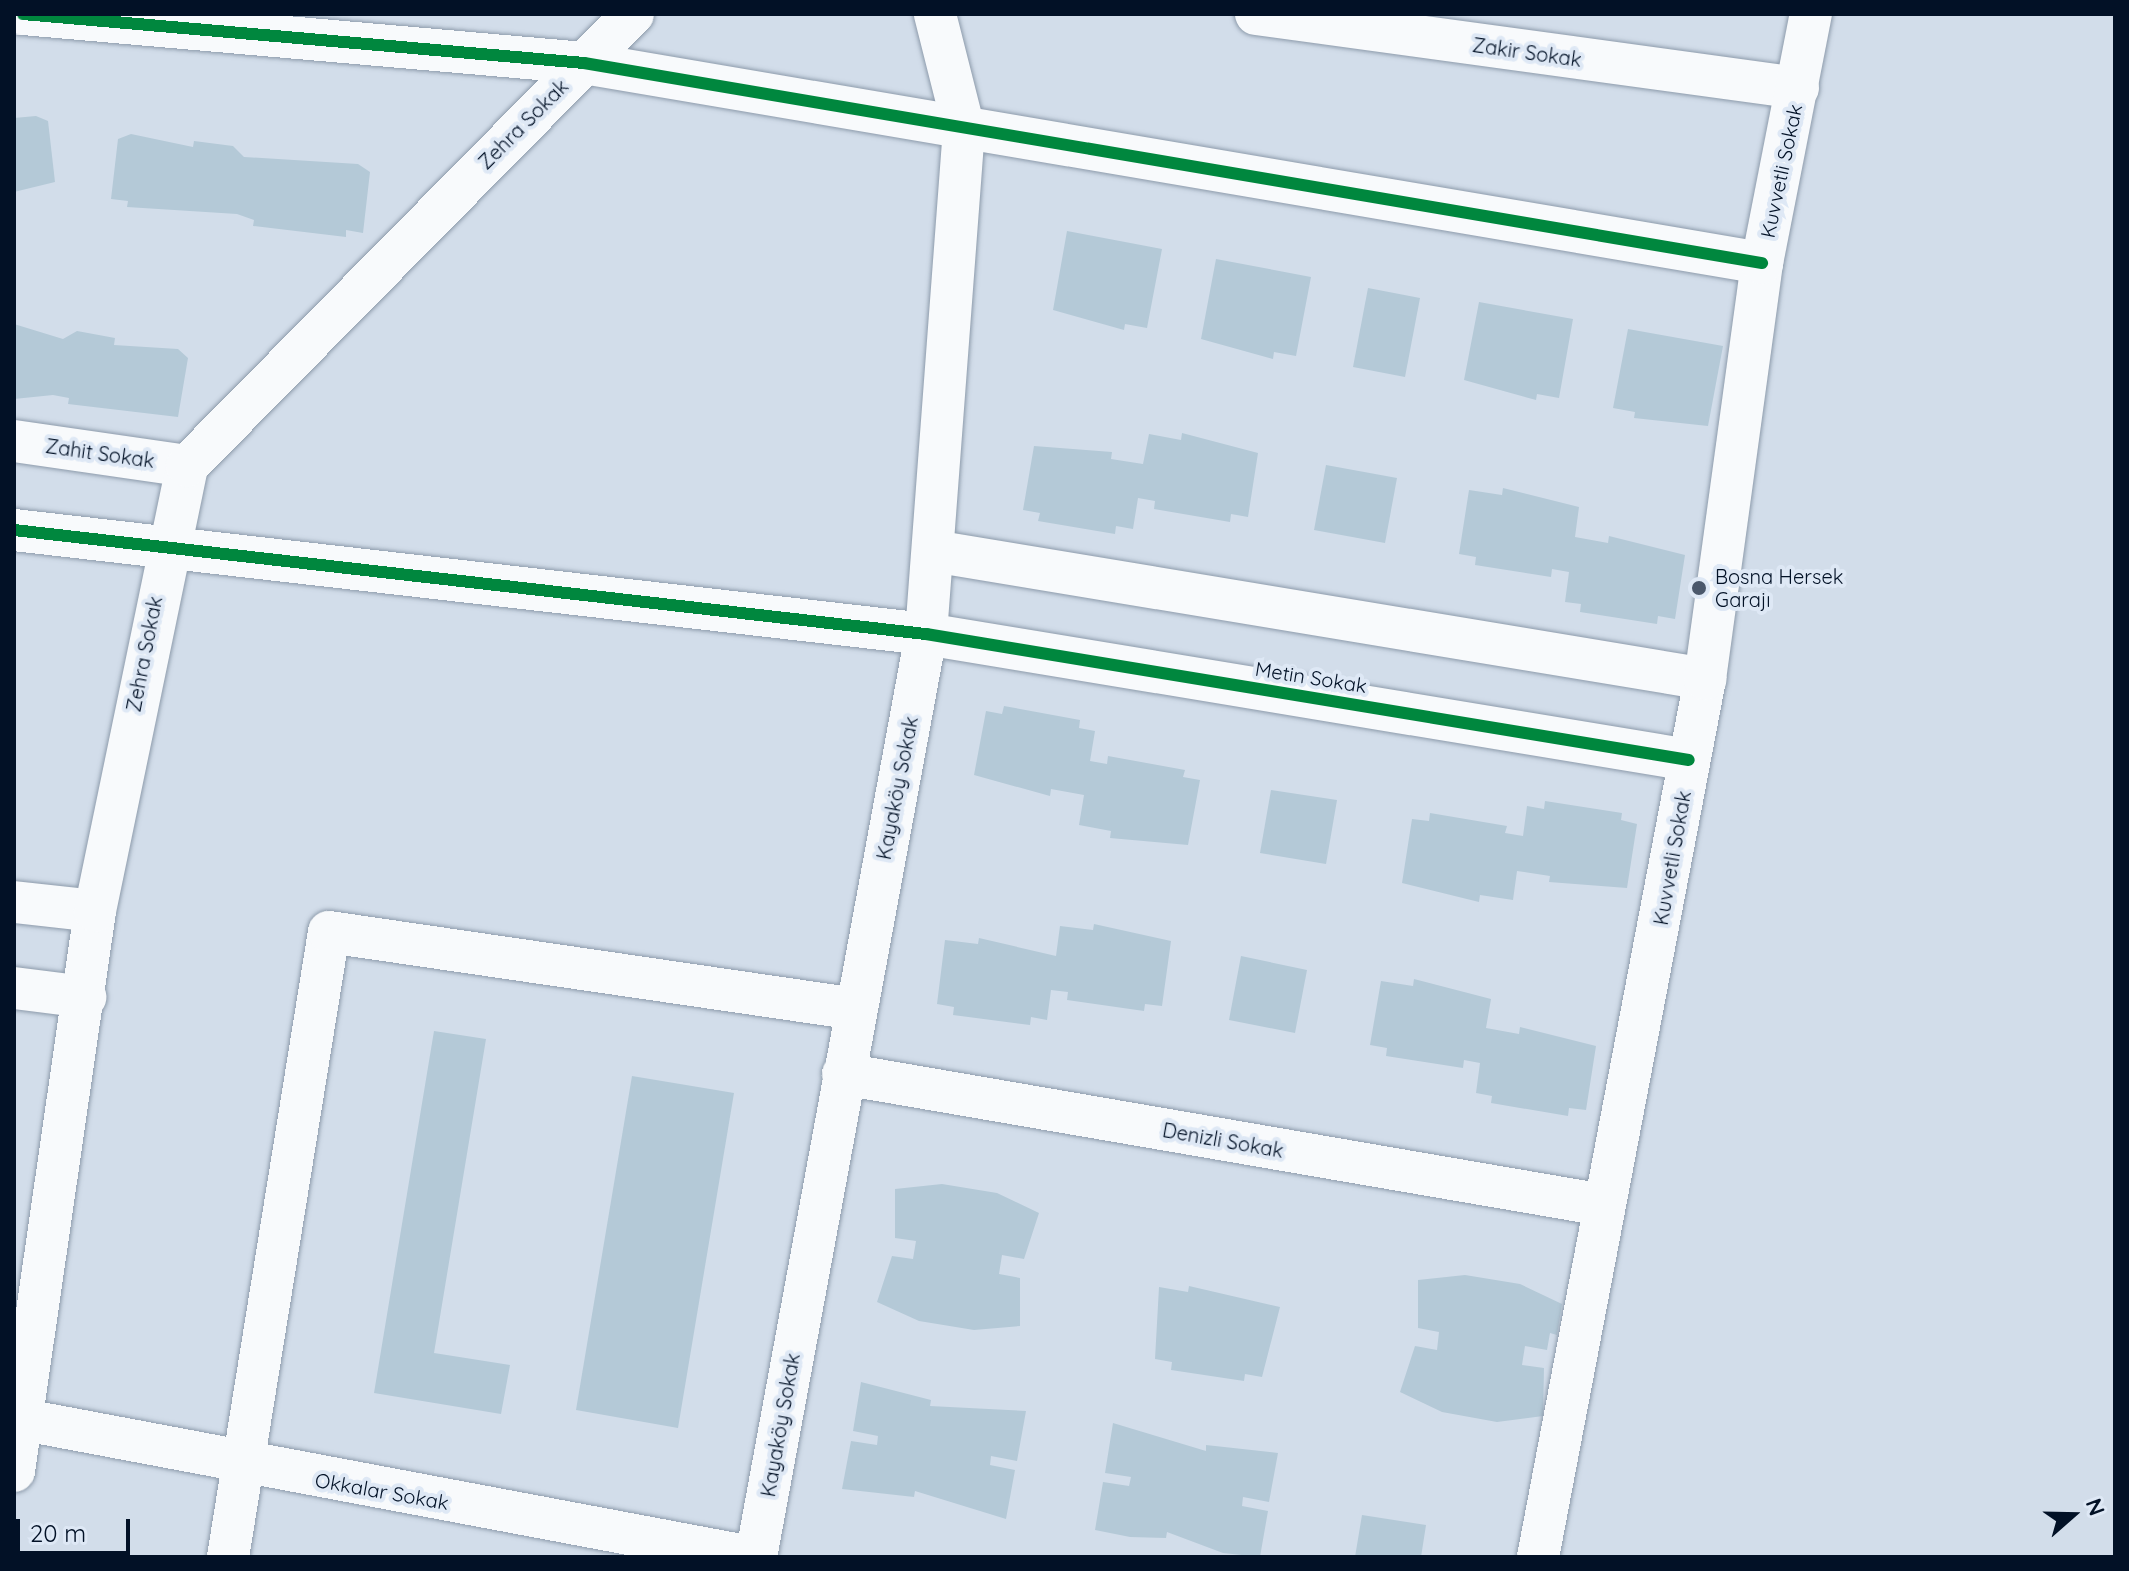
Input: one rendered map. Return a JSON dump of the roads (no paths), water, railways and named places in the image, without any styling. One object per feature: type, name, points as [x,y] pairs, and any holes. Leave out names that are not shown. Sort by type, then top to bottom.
[{"type":"street","points":[[23,14],[584,63],[1762,263]]},
{"type":"street","name":"Zehra Sokak","points":[[14,1471],[18,1418],[85,997],[95,911],[164,551],[187,466],[633,14]]},
{"type":"street","name":"Kayaköy Sokak","points":[[753,1557],[926,634],[964,129],[935,14]]},
{"type":"street","name":"Zakir Sokak","points":[[1256,14],[1798,88]]},
{"type":"street","name":"Kuvvetli Sokak","points":[[1538,1557],[1705,679],[1762,263],[1811,14]]},
{"type":"street","name":"Zahit Sokak","points":[[14,441],[187,466]]},
{"type":"street","name":"Metin Sokak","points":[[14,530],[164,551],[926,634],[1689,760]]},
{"type":"street","points":[[933,551],[1705,679]]},
{"type":"street","points":[[14,902],[95,911]]},
{"type":"street","points":[[228,1557],[329,932],[856,1009]]},
{"type":"street","points":[[14,988],[85,997]]},
{"type":"street","name":"Denizli Sokak","points":[[843,1074],[1603,1205]]},
{"type":"street","name":"Okkalar Sokak","points":[[18,1418],[244,1466],[708,1553],[753,1557]]},
{"type":"place","name":"Bosna Hersek Garajı","points":[[1699,588]]}]
